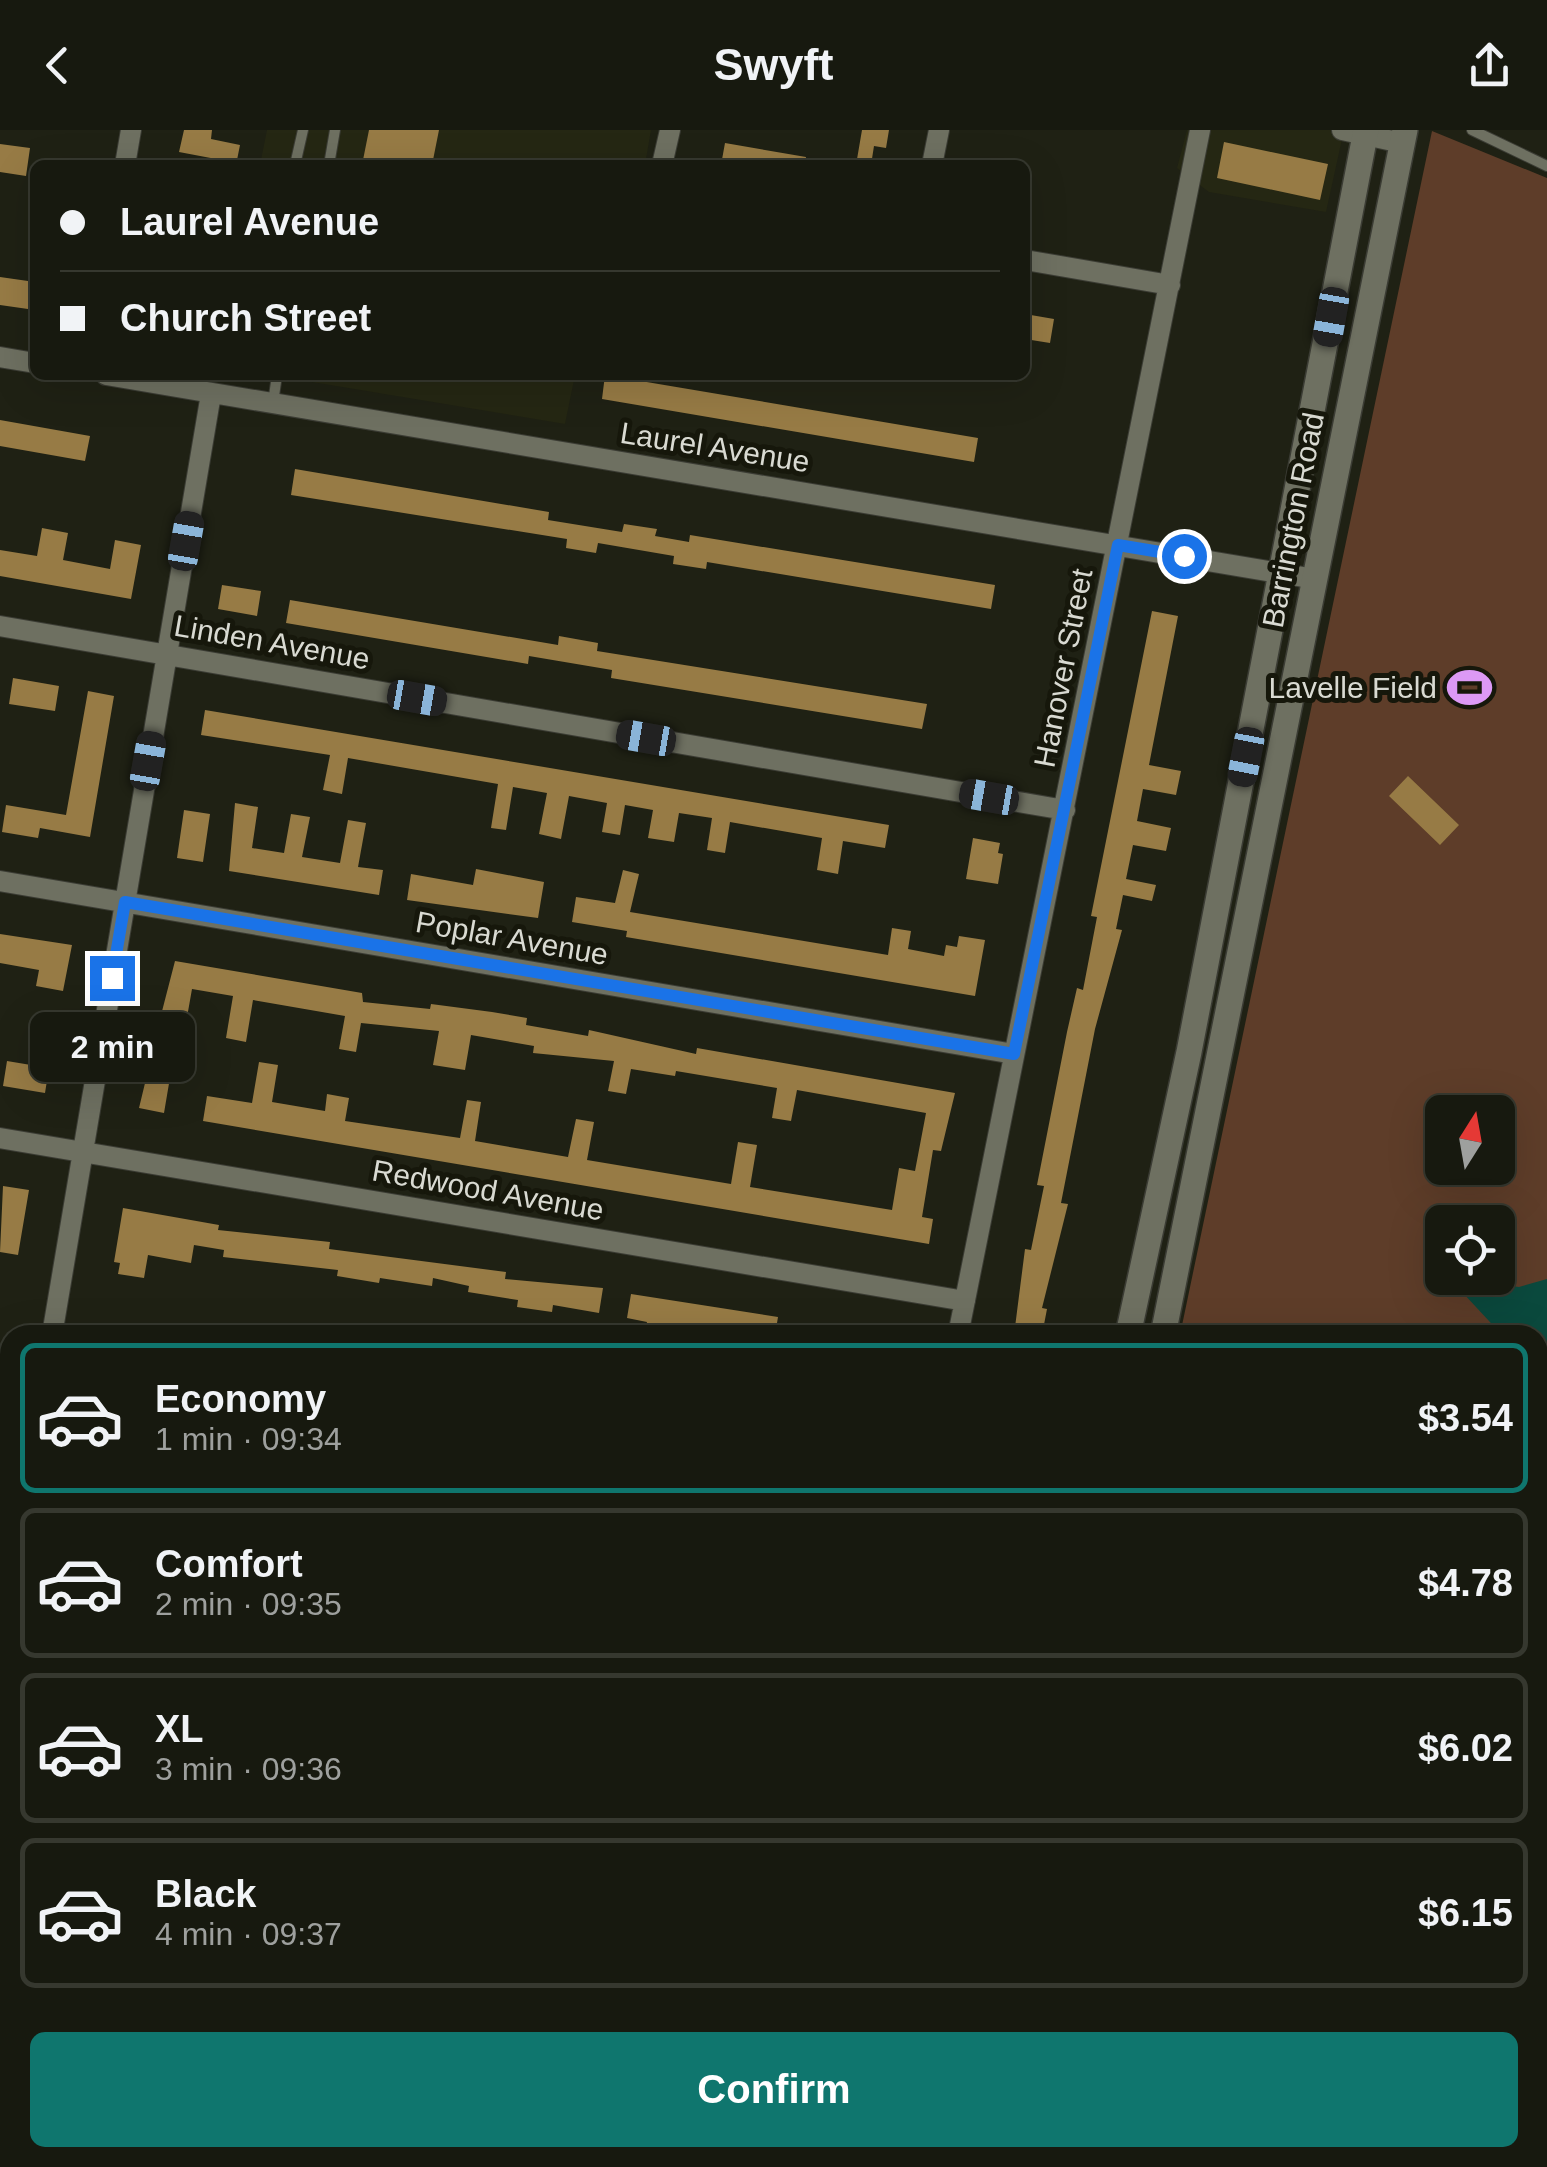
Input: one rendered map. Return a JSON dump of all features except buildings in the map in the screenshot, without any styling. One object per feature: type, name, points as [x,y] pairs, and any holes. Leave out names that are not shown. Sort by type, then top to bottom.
[{"type":"main road","name":"Barrington Road","points":[[1130,1325],[1282,573],[1358,132]]},
{"type":"main road","name":"Barrington Road","points":[[1166,1325],[1403,137]]},
{"type":"street","points":[[126,160],[132,130]]},
{"type":"street","points":[[663,160],[670,130]]},
{"type":"street","points":[[933,160],[939,130]]},
{"type":"street","name":"Hanover Street","points":[[960,1325],[1200,130]]},
{"type":"street","points":[[1358,132],[1403,137]]},
{"type":"street","points":[[1030,261],[1170,285]]},
{"type":"street","points":[[0,358],[30,362]]},
{"type":"street","name":"Laurel Avenue","points":[[134,380],[1315,579]]},
{"type":"street","points":[[54,1325],[212,394]]},
{"type":"street","name":"Linden Avenue","points":[[0,626],[1065,810]]},
{"type":"street","name":"Poplar Avenue","points":[[0,882],[1014,1054]]},
{"type":"street","name":"Redwood Avenue","points":[[0,1138],[965,1301]]},
{"type":"lane","points":[[296,160],[302,130]]},
{"type":"lane","points":[[331,160],[334,130]]},
{"type":"lane","points":[[1472,130],[1547,166]]},
{"type":"lane","points":[[273,404],[276,380]]},
{"type":"shaded area","points":[[267,130],[651,130],[646,160],[261,160]]},
{"type":"shaded area","points":[[1187,130],[1344,130],[1326,212],[1209,192],[1177,168]]},
{"type":"shaded area","points":[[1432,131],[1547,178],[1547,1325],[1182,1325]]},
{"type":"shaded area","points":[[300,380],[574,380],[565,424]]},
{"type":"water","points":[[1547,1279],[1547,1325],[1493,1325],[1465,1295],[1515,1295],[1515,1286]]},
{"type":"place","name":"Lavelle Field","points":[[1470,687]]},
{"type":"route","points":[[112,978],[125,902],[1014,1054],[1118,545],[1184,556]]}]
